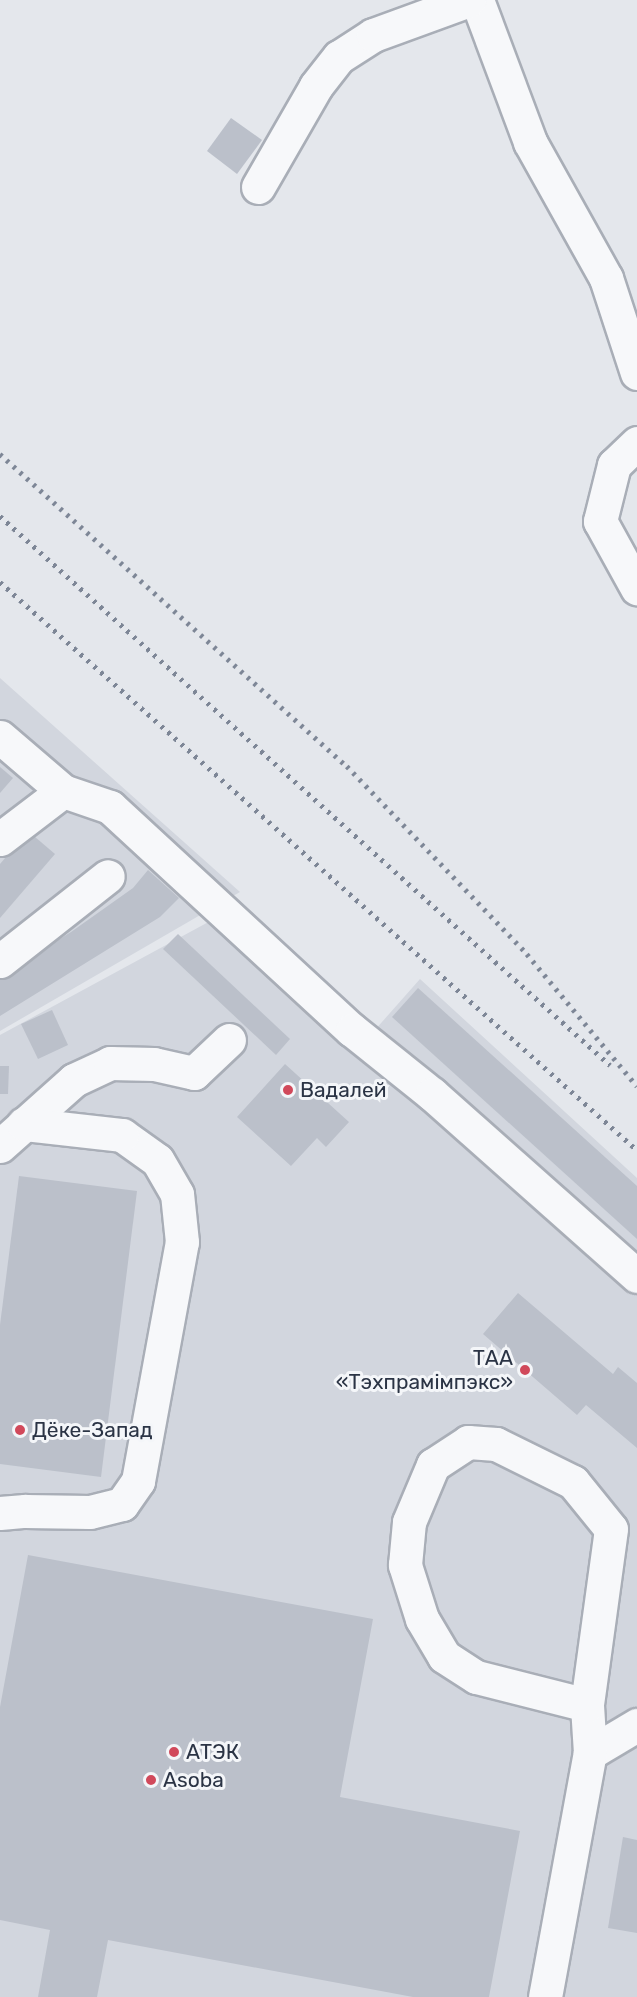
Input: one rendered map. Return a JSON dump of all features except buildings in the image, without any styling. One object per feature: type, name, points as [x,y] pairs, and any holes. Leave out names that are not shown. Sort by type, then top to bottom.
[{"type":"street","points":[[258,186],[316,86],[339,57],[373,35],[469,0]]},
{"type":"street","points":[[477,0],[530,142],[606,278],[637,373]]},
{"type":"street","points":[[637,443],[614,465],[600,521],[637,588]]},
{"type":"street","points":[[0,737],[63,791],[110,807],[352,1030],[432,1094],[637,1276]]},
{"type":"street","points":[[0,839],[63,791]]},
{"type":"street","points":[[0,961],[108,876]]},
{"type":"street","points":[[0,1146],[74,1080],[110,1063],[154,1064],[194,1073],[229,1040]]},
{"type":"street","points":[[0,1513],[25,1510],[90,1512],[122,1504],[138,1481],[182,1242],[177,1194],[157,1160],[122,1135],[24,1124]]},
{"type":"street","points":[[545,1997],[590,1753],[587,1705],[624,1536],[573,1482],[496,1444],[468,1442],[433,1465],[409,1522],[405,1565],[422,1619],[444,1656],[476,1677],[587,1705]]},
{"type":"street","points":[[590,1753],[637,1725]]},
{"type":"shaded area","points":[[0,678],[240,892],[0,1031]]},
{"type":"shaded area","points":[[214,919],[359,1048],[420,979],[637,1178],[637,1997],[0,1997],[0,1035]]},
{"type":"railway","points":[[0,454],[347,766],[527,954],[637,1086]]},
{"type":"railway","points":[[0,516],[610,1065]]},
{"type":"railway","points":[[0,582],[637,1150]]},
{"type":"place","name":"Вадалей","points":[[288,1090]]},
{"type":"place","name":"ТАА «Тэхпрамімпэкс»","points":[[525,1370]]},
{"type":"place","name":"Дёке-Запад","points":[[20,1430]]},
{"type":"place","name":"АТЭК","points":[[174,1752]]},
{"type":"place","name":"Asoba","points":[[151,1780]]}]
